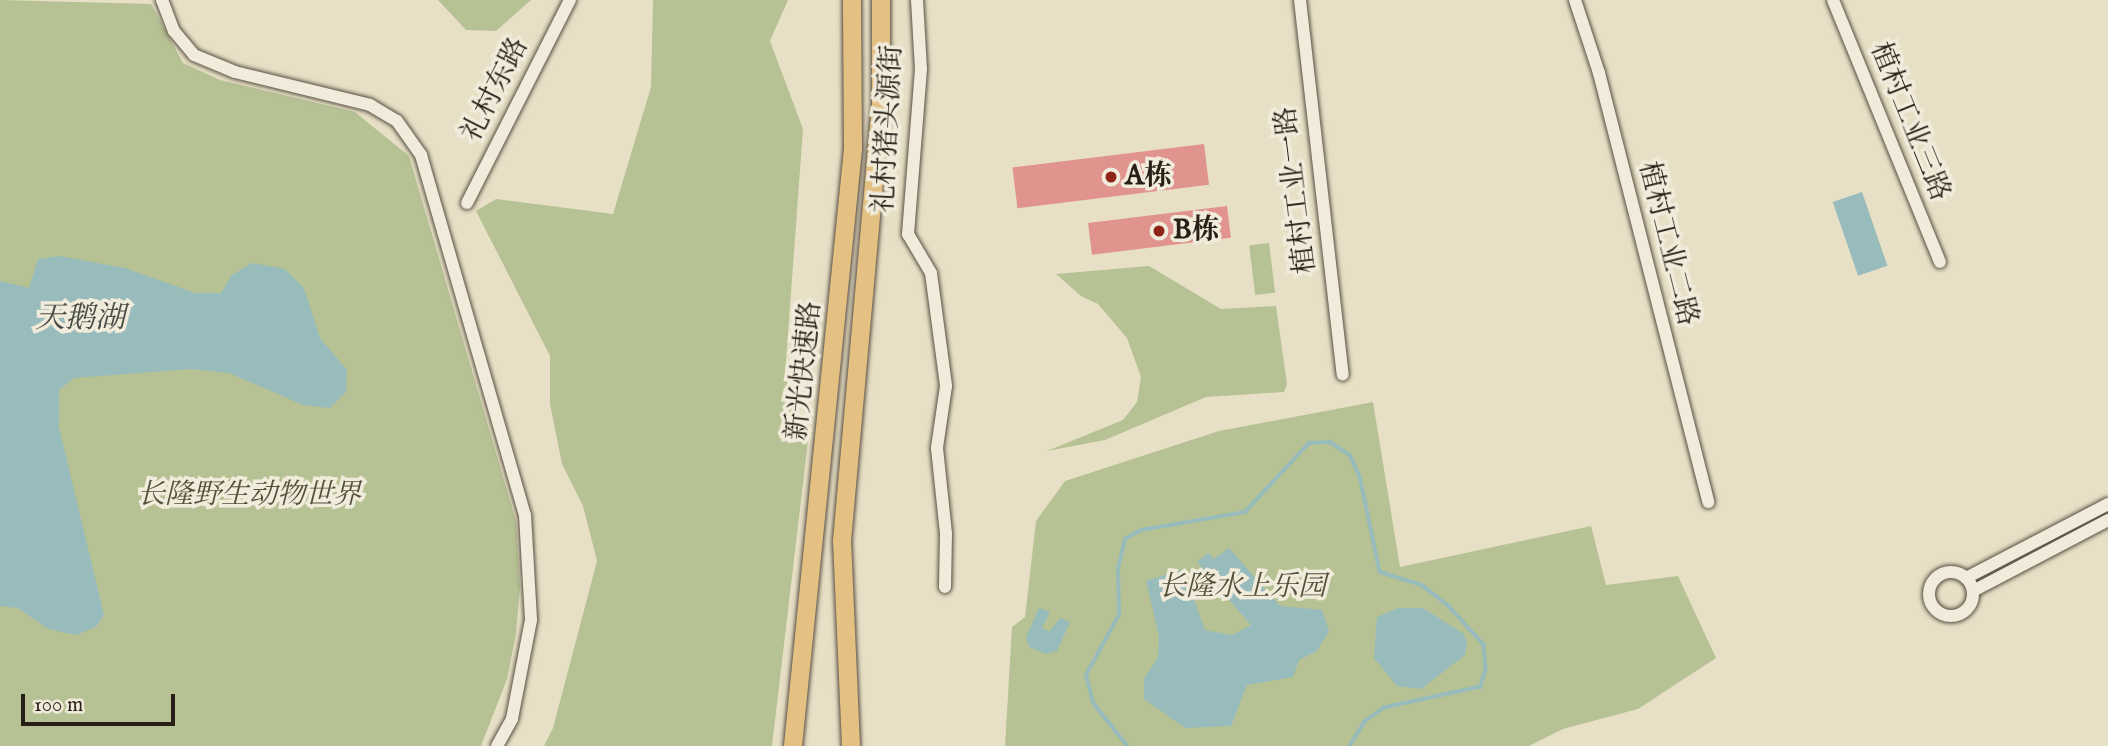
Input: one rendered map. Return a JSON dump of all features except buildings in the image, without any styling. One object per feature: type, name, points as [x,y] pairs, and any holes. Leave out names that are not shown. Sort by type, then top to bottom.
[{"type":"highway","points":[[845,0],[853,71]]},
{"type":"highway","name":"新光快速路","points":[[793,746],[853,149],[852,0]]},
{"type":"highway","name":"新光快速路","points":[[851,746],[842,541],[881,103],[881,0]]},
{"type":"street","points":[[162,0],[174,31],[194,55],[235,72],[370,105],[397,121],[421,155],[526,526],[531,620],[512,719],[497,746]]},
{"type":"street","name":"礼村东路","points":[[467,203],[570,0]]},
{"type":"street","name":"礼村猪头源街","points":[[917,0],[921,69],[908,234],[931,273],[946,386],[937,449],[946,534],[944,587]]},
{"type":"street","name":"植村工业一路","points":[[1300,0],[1343,375]]},
{"type":"street","name":"植村工业二路","points":[[1575,0],[1599,73],[1708,502]]},
{"type":"street","name":"植村工业三路","points":[[1833,0],[1940,262]]},
{"type":"street","points":[[1966,578],[2108,504]]},
{"type":"street","points":[[1973,591],[2108,520]]},
{"type":"street","points":[[1954,572],[1966,578],[1973,591],[1970,605],[1959,614],[1945,615],[1933,606],[1929,592],[1934,580],[1954,572]]},
{"type":"green space","name":"长隆野生动物世界","points":[[0,0],[151,4],[183,63],[220,80],[355,112],[409,156],[516,521],[520,587],[516,634],[507,679],[481,746],[0,746]]},
{"type":"green space","points":[[438,0],[531,0],[496,31],[466,30]]},
{"type":"green space","points":[[653,0],[788,0],[770,41],[803,129],[785,375],[808,441],[772,746],[544,746],[553,728],[597,561],[583,506],[562,464],[550,404],[550,356],[476,211],[496,199],[613,214],[651,87]]},
{"type":"green space","points":[[1269,243],[1275,293],[1255,295],[1249,245]]},
{"type":"green space","points":[[1149,266],[1221,309],[1276,306],[1287,384],[1284,392],[1206,397],[1105,440],[1047,451],[1123,420],[1137,402],[1141,377],[1127,338],[1098,304],[1081,296],[1056,274]]},
{"type":"green space","name":"长隆水上乐园","points":[[1373,402],[1400,567],[1591,526],[1606,585],[1678,576],[1716,658],[1638,709],[1563,729],[1529,746],[1005,746],[1012,627],[1025,617],[1036,521],[1065,481],[1219,431]]},
{"type":"water","points":[[1862,192],[1887,266],[1858,276],[1833,202]]},
{"type":"water","name":"天鹅湖","points":[[59,256],[125,268],[195,293],[221,293],[232,275],[252,263],[285,269],[304,288],[320,338],[347,370],[346,392],[330,408],[303,405],[229,373],[191,369],[74,378],[59,390],[59,427],[104,615],[96,627],[76,635],[48,629],[18,608],[0,606],[0,281],[29,288],[38,259]]},
{"type":"water","points":[[1229,548],[1280,606],[1322,610],[1329,631],[1317,651],[1299,660],[1293,677],[1247,685],[1231,726],[1185,728],[1144,699],[1144,679],[1158,657],[1159,636],[1146,581],[1183,569],[1205,630],[1232,635],[1251,625],[1197,562],[1208,553],[1214,559]]},
{"type":"water","points":[[1039,608],[1050,612],[1042,628],[1050,631],[1060,618],[1070,622],[1057,651],[1046,654],[1029,647],[1026,637]]},
{"type":"water","points":[[1398,608],[1423,608],[1464,634],[1467,643],[1465,655],[1421,689],[1397,686],[1374,658],[1377,617]]},
{"type":"waterway","points":[[1127,746],[1093,703],[1086,675],[1119,615],[1118,569],[1125,539],[1141,530],[1245,512],[1309,443],[1330,442],[1350,455],[1360,476],[1380,572],[1422,585],[1448,605],[1484,645],[1486,669],[1481,687],[1384,708],[1365,722],[1350,746]]},
{"type":"place","name":"A栋","points":[[1111,177]]},
{"type":"place","name":"B栋","points":[[1159,231]]}]
